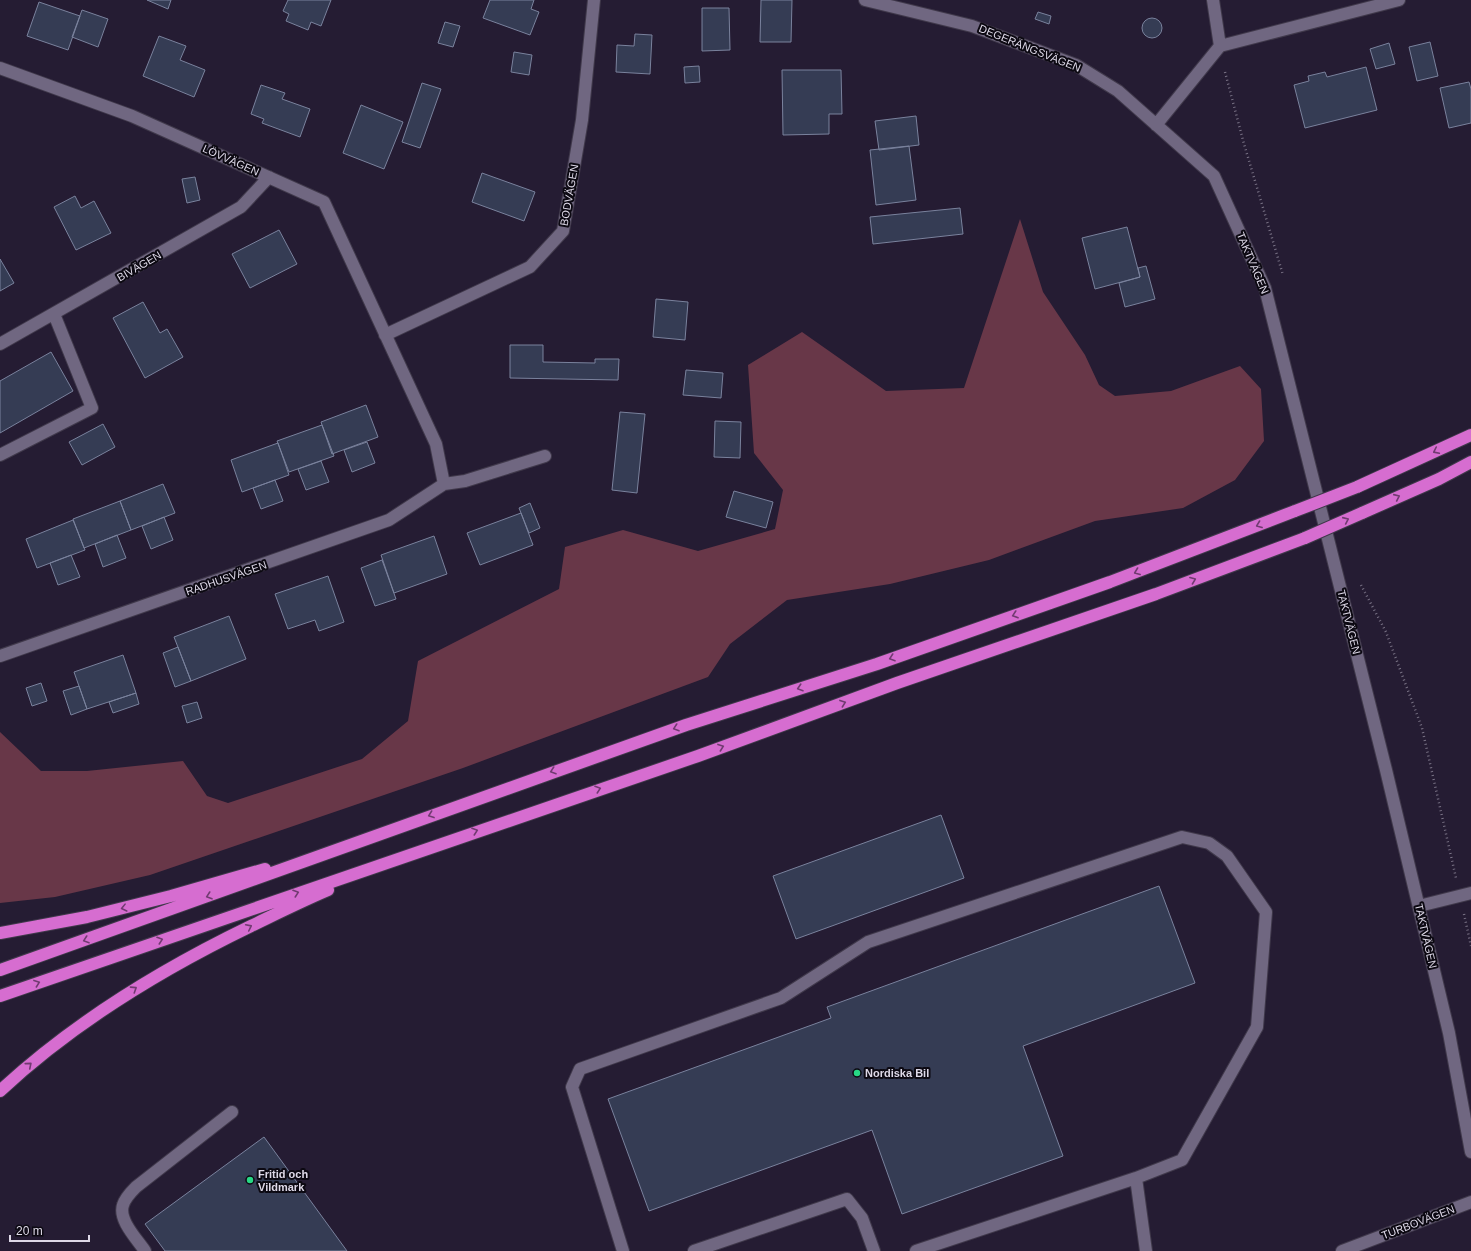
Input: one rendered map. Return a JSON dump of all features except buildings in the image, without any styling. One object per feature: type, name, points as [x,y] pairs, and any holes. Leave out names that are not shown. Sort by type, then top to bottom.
[{"type":"highway","points":[[0,970],[686,725],[877,664],[1110,582],[1357,487],[1471,434]]},
{"type":"highway","points":[[0,996],[438,844],[698,756],[897,683],[1077,622],[1305,538],[1440,478],[1471,462]]},
{"type":"highway","points":[[0,933],[87,917],[156,900],[350,844]]},
{"type":"highway","points":[[0,1091],[56,1043],[96,1013],[194,954],[315,895],[438,844]]},
{"type":"street","name":"BODVÄGEN","points":[[385,335],[530,267],[563,231],[582,120],[594,0]]},
{"type":"street","name":"DEGERÄNGSVÄGEN","points":[[865,0],[972,26],[1076,65],[1118,91],[1156,125]]},
{"type":"street","points":[[1213,0],[1220,46]]},
{"type":"street","points":[[1156,125],[1220,46],[1400,0]]},
{"type":"street","name":"LÖVVÄGEN","points":[[0,68],[132,116],[324,202],[385,335]]},
{"type":"street","name":"TAKTVÄGEN","points":[[1156,125],[1214,176],[1265,288],[1419,906],[1449,1033],[1471,1152]]},
{"type":"street","name":"BIVÄGEN","points":[[0,344],[241,207],[268,177]]},
{"type":"street","points":[[0,455],[92,408],[54,314]]},
{"type":"street","points":[[385,335],[436,444],[444,484]]},
{"type":"street","name":"RADHUSVÄGEN","points":[[0,656],[390,520],[444,484],[465,481],[545,456]]},
{"type":"street","points":[[623,1251],[572,1087],[580,1069],[781,998],[868,942],[1182,837],[1209,843],[1227,856],[1266,912],[1257,1027],[1182,1160],[1136,1178],[916,1251]]},
{"type":"street","points":[[1419,906],[1471,893]]},
{"type":"street","points":[[145,1251],[122,1215],[122,1205],[127,1196],[136,1187],[232,1112]]},
{"type":"street","points":[[1136,1178],[1146,1251]]},
{"type":"street","points":[[694,1251],[847,1199],[862,1218],[874,1251]]},
{"type":"street","name":"TURBOVÄGEN","points":[[1342,1251],[1471,1202]]},
{"type":"shaded area","points":[[1020,219],[1043,292],[1085,355],[1099,385],[1115,396],[1171,391],[1240,366],[1261,389],[1264,441],[1235,480],[1183,508],[1095,521],[989,560],[890,584],[787,600],[730,644],[708,677],[463,768],[150,875],[55,897],[0,903],[0,732],[41,771],[87,771],[183,761],[207,796],[228,803],[362,759],[408,721],[418,661],[559,589],[565,547],[623,530],[698,551],[775,529],[783,490],[754,453],[748,365],[802,332],[886,391],[964,388]]},
{"type":"place","name":"Nordiska Bil","points":[[857,1073]]},
{"type":"place","name":"Fritid och Vildmark","points":[[250,1180]]}]
